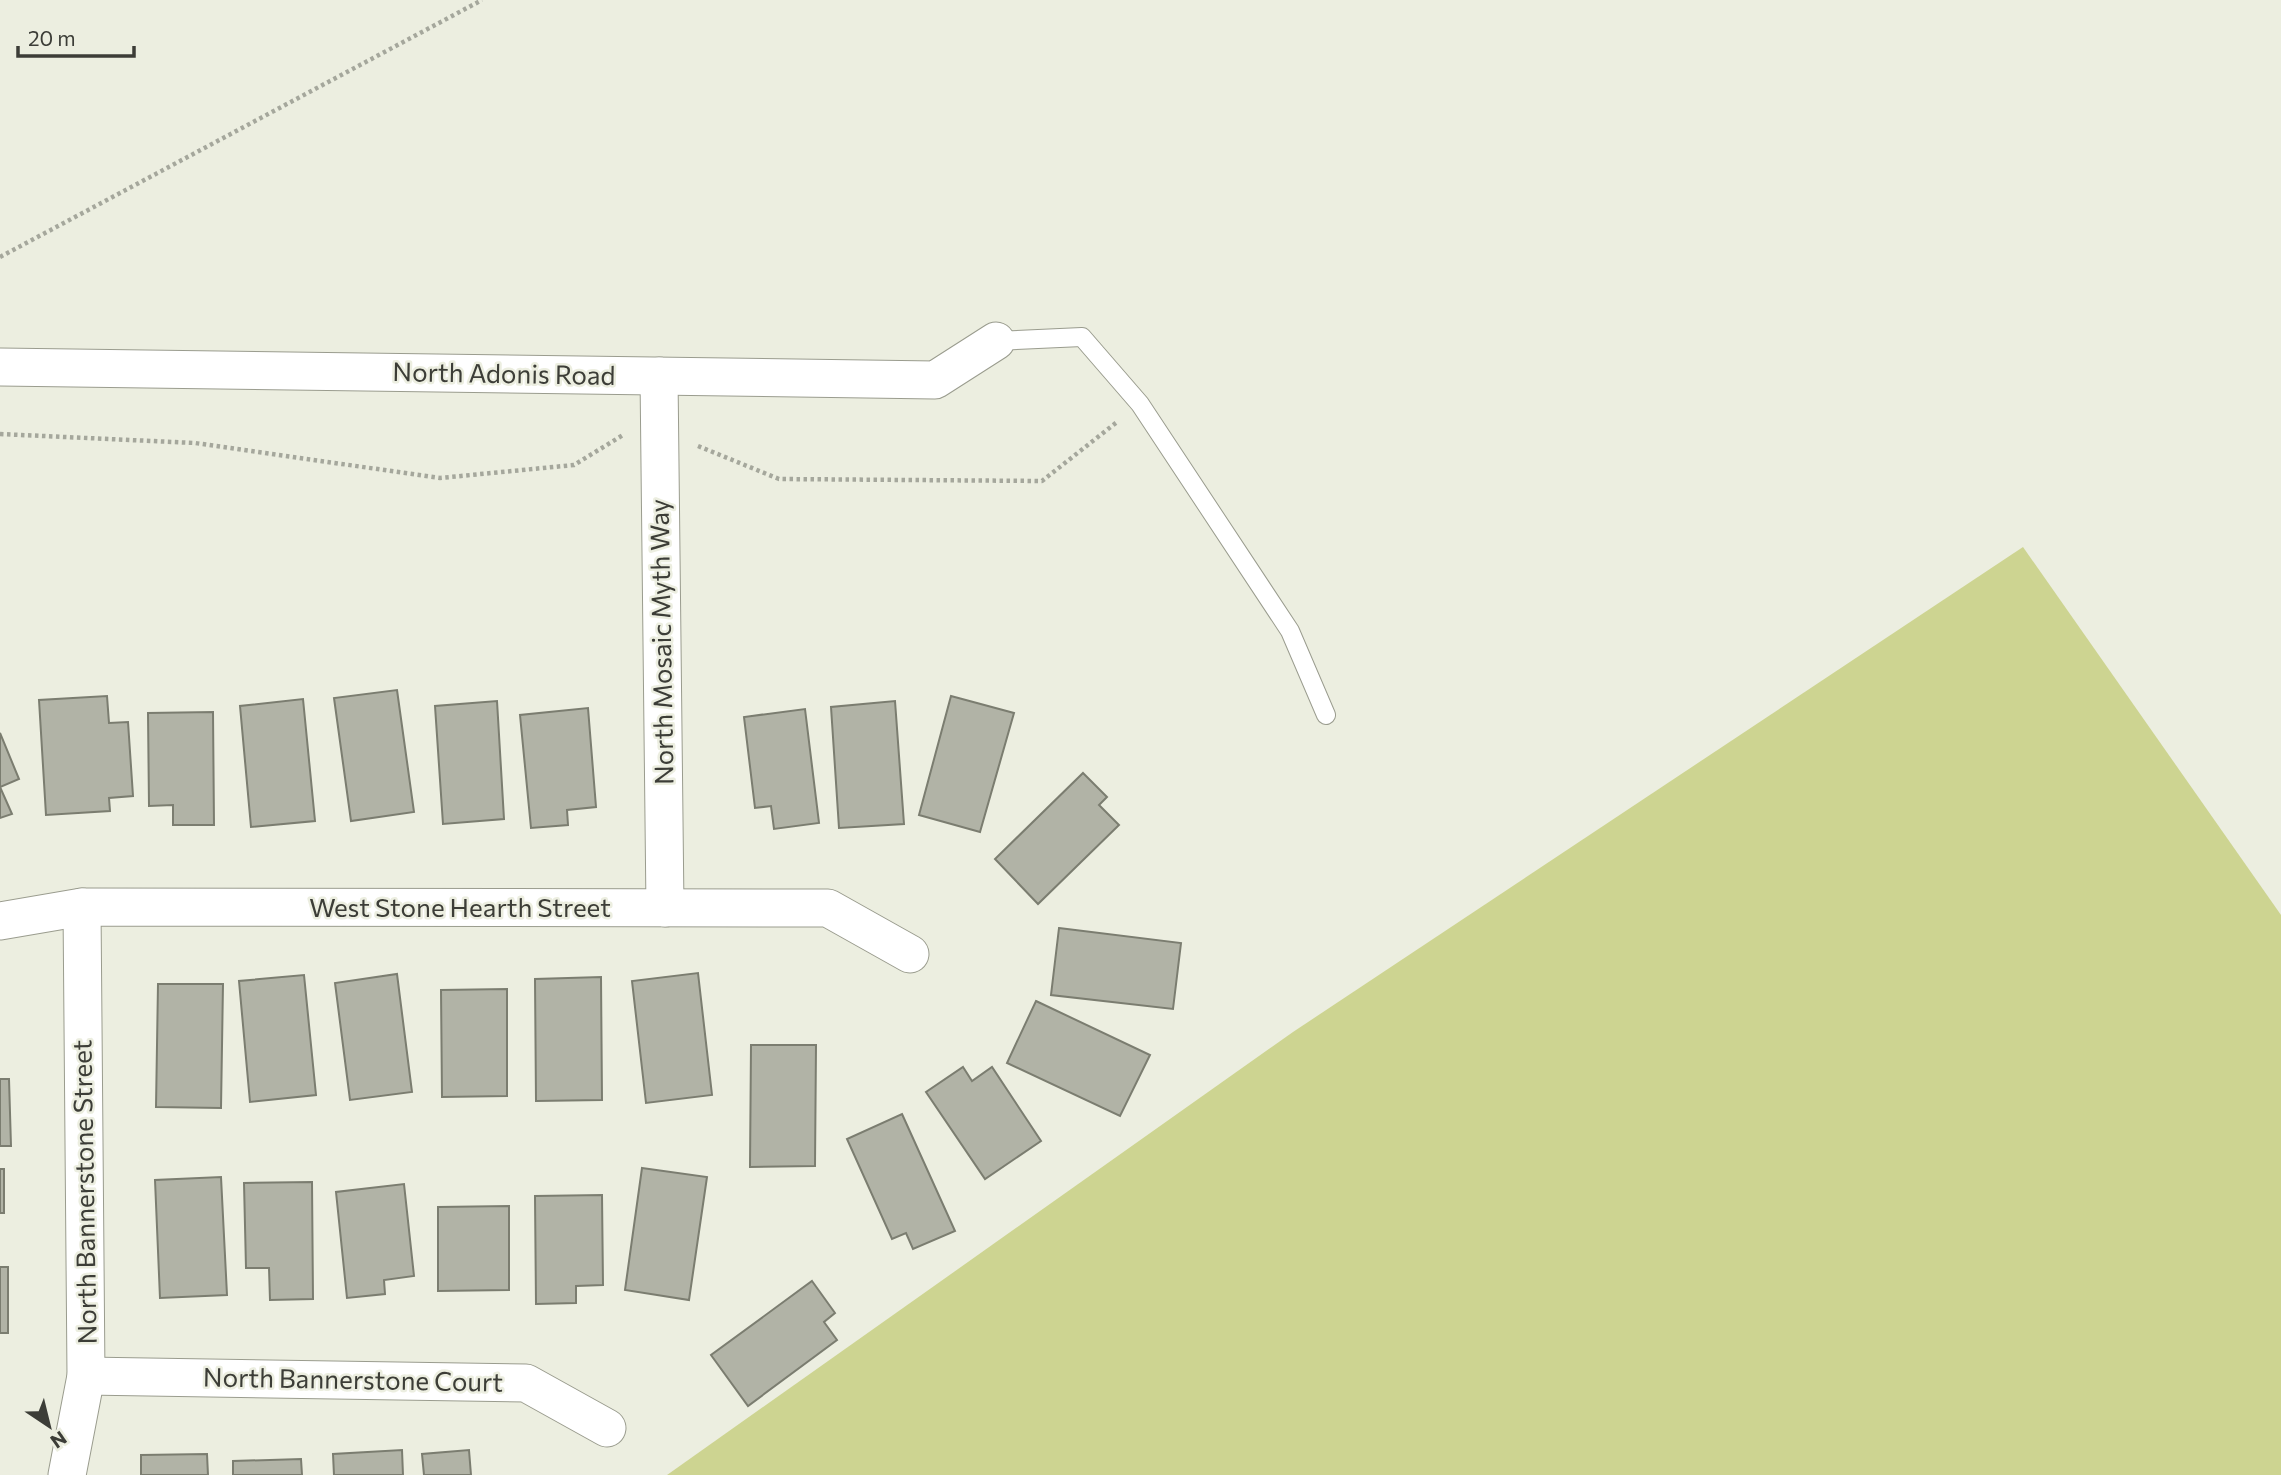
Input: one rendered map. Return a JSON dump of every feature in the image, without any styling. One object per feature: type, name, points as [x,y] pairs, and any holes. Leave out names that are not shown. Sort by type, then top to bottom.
[{"type":"street","name":"North Adonis Road","points":[[0,367],[935,380],[996,341]]},
{"type":"street","name":"North Mosaic Myth Way","points":[[659,376],[666,908]]},
{"type":"street","name":"West Stone Hearth Street","points":[[0,921],[82,907],[828,908],[910,954]]},
{"type":"street","name":"North Bannerstone Street","points":[[67,1475],[86,1376],[82,907]]},
{"type":"street","name":"North Bannerstone Court","points":[[86,1376],[526,1383],[607,1428]]},
{"type":"lane","points":[[996,341],[1082,337],[1140,404],[1290,631],[1326,715]]},
{"type":"path","points":[[0,257],[482,0]]},
{"type":"path","points":[[0,434],[195,443],[440,478],[574,465],[625,433],[660,430],[779,480],[1042,481],[1140,404]]},
{"type":"green space","points":[[2023,547],[2281,915],[2281,1475],[667,1475],[1293,1032]]},
{"type":"building","points":[[397,690],[414,812],[351,821],[334,698]]},
{"type":"building","points":[[107,696],[109,723],[128,722],[133,796],[109,798],[110,811],[46,815],[39,700]]},
{"type":"building","points":[[951,696],[1014,713],[980,832],[919,815]]},
{"type":"building","points":[[303,699],[315,821],[251,827],[240,706]]},
{"type":"building","points":[[497,701],[504,819],[443,824],[435,706]]},
{"type":"building","points":[[895,701],[904,824],[839,828],[831,707]]},
{"type":"building","points":[[588,708],[596,807],[567,810],[568,825],[531,828],[520,715]]},
{"type":"building","points":[[805,709],[819,823],[774,829],[771,806],[755,808],[744,717]]},
{"type":"building","points":[[213,712],[214,825],[173,825],[173,805],[149,806],[148,713]]},
{"type":"building","points":[[0,733],[19,779],[0,787]]},
{"type":"building","points":[[1083,773],[1107,797],[1099,805],[1119,825],[1038,904],[995,859]]},
{"type":"building","points":[[0,787],[12,814],[0,818]]},
{"type":"building","points":[[1059,928],[1181,943],[1173,1009],[1051,995]]},
{"type":"building","points":[[698,973],[712,1095],[646,1103],[632,981]]},
{"type":"building","points":[[397,974],[412,1092],[350,1100],[335,983]]},
{"type":"building","points":[[304,975],[316,1095],[250,1102],[239,981]]},
{"type":"building","points":[[601,977],[602,1100],[536,1101],[535,979]]},
{"type":"building","points":[[158,984],[223,984],[221,1108],[156,1107]]},
{"type":"building","points":[[507,989],[507,1096],[442,1097],[441,990]]},
{"type":"building","points":[[1036,1001],[1150,1055],[1120,1116],[1007,1063]]},
{"type":"building","points":[[751,1045],[816,1045],[815,1166],[750,1167]]},
{"type":"building","points":[[963,1067],[972,1081],[992,1067],[1041,1141],[985,1179],[926,1092]]},
{"type":"building","points":[[0,1079],[9,1079],[11,1146],[0,1146]]},
{"type":"building","points":[[902,1114],[955,1231],[913,1249],[906,1233],[892,1239],[847,1139]]},
{"type":"building","points":[[642,1168],[707,1177],[689,1300],[625,1290]]},
{"type":"building","points":[[0,1169],[4,1169],[4,1213],[0,1213]]},
{"type":"building","points":[[221,1177],[227,1295],[160,1298],[155,1180]]},
{"type":"building","points":[[312,1182],[313,1299],[270,1300],[269,1268],[246,1268],[244,1183]]},
{"type":"building","points":[[404,1184],[414,1276],[384,1280],[385,1294],[347,1298],[336,1192]]},
{"type":"building","points":[[602,1195],[603,1285],[576,1286],[576,1303],[536,1304],[535,1196]]},
{"type":"building","points":[[509,1206],[509,1290],[438,1291],[438,1207]]},
{"type":"building","points":[[0,1267],[8,1267],[8,1333],[0,1333]]},
{"type":"building","points":[[812,1281],[835,1313],[824,1322],[837,1340],[748,1406],[711,1355]]},
{"type":"building","points":[[402,1450],[403,1475],[334,1475],[333,1454]]},
{"type":"building","points":[[469,1450],[471,1475],[424,1475],[422,1454]]},
{"type":"building","points":[[207,1454],[208,1475],[141,1475],[141,1455]]},
{"type":"building","points":[[301,1459],[302,1475],[233,1475],[233,1461]]}]
